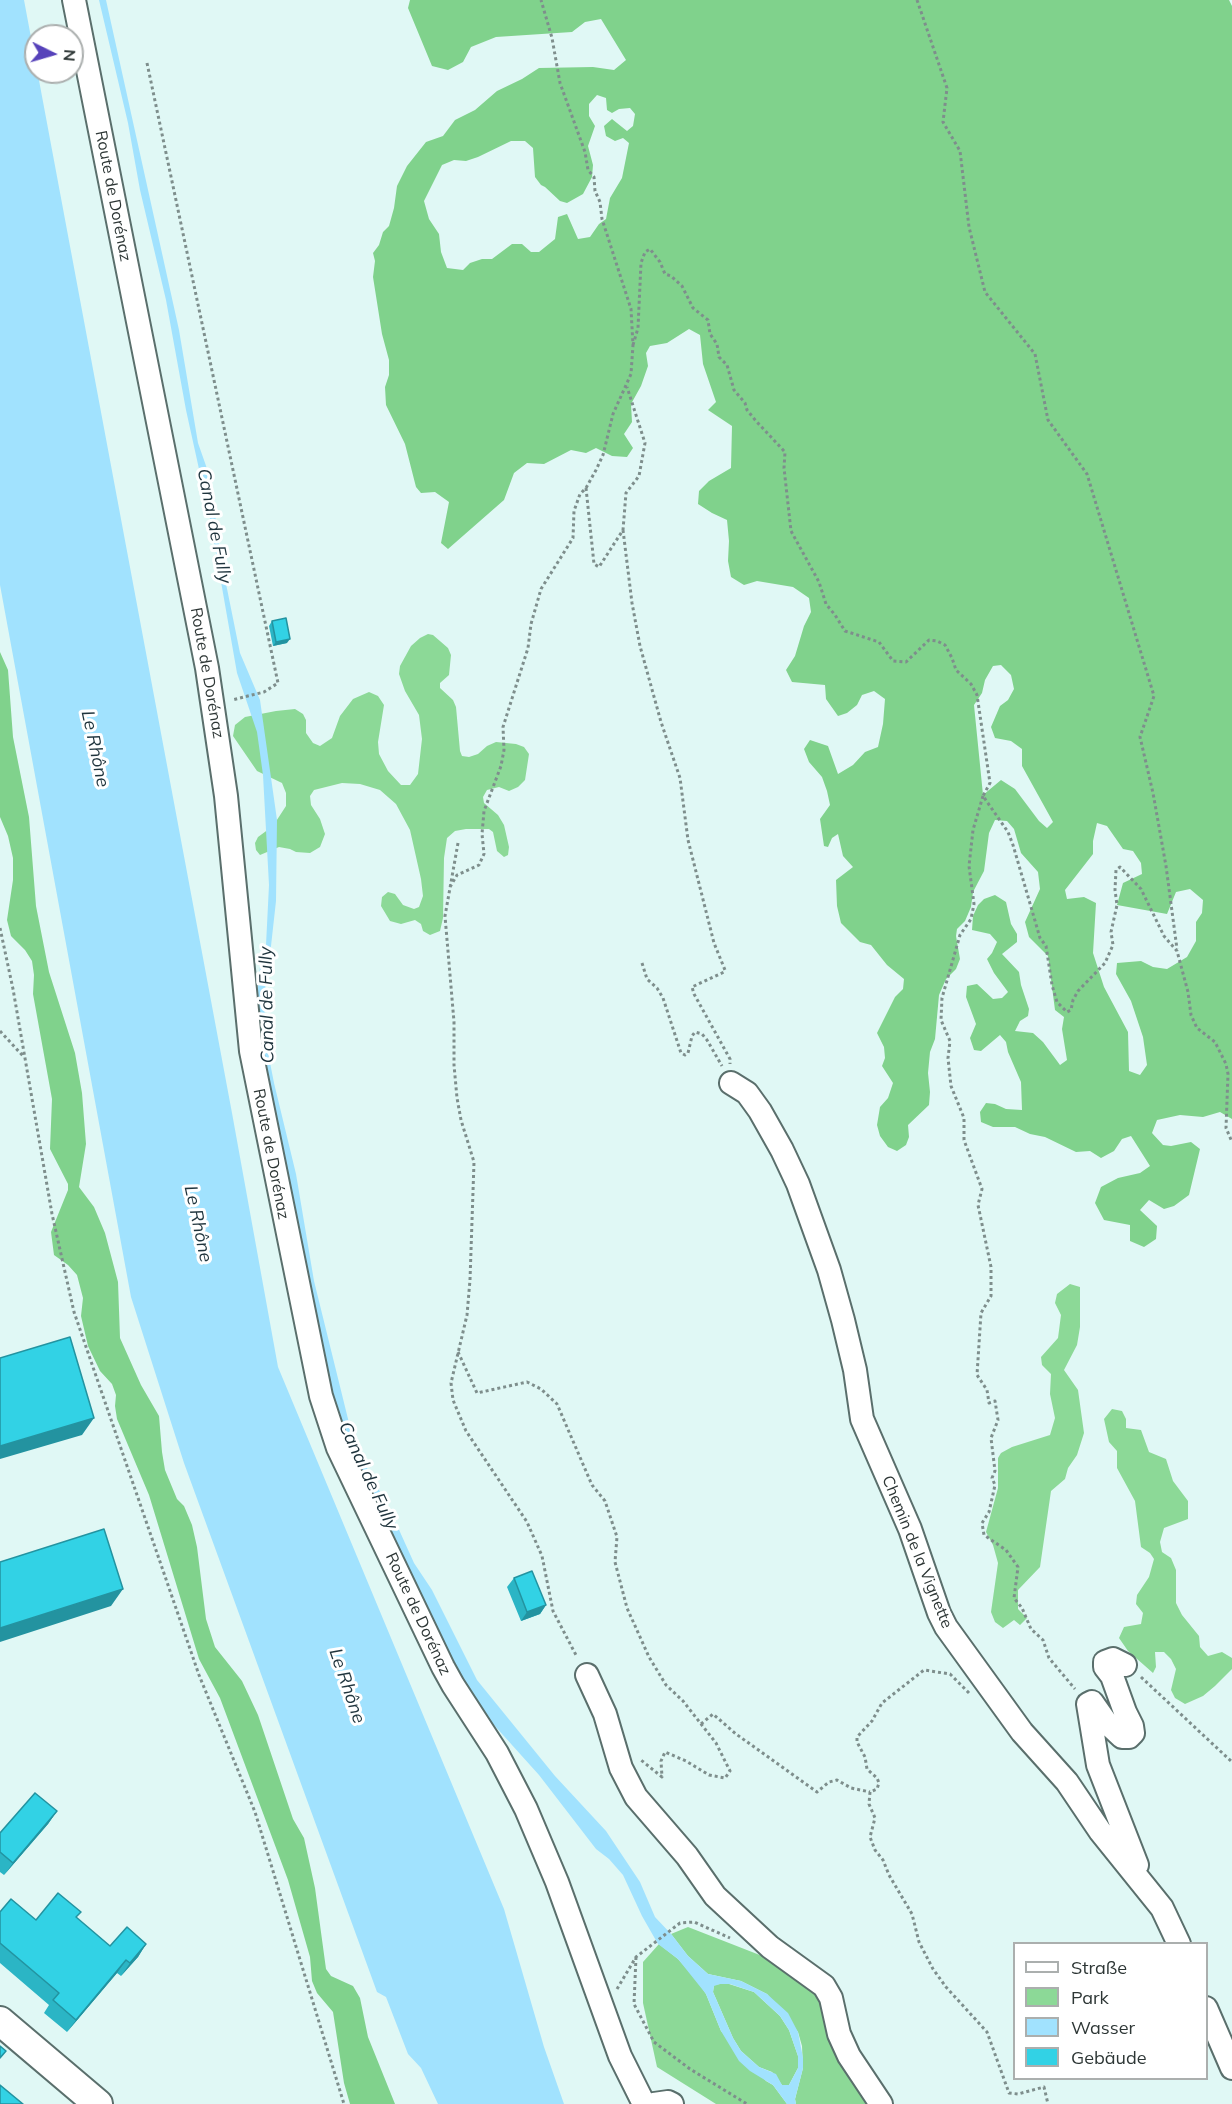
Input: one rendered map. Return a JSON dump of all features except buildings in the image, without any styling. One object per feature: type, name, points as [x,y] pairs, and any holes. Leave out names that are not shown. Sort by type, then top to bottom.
[{"type":"main road","points":[[0,2021],[98,2104]]},
{"type":"street","name":"Route de Dorénaz","points":[[74,0],[185,551],[213,704],[226,796],[251,1051],[309,1343],[328,1423],[443,1667],[497,1753],[526,1809],[557,1882],[614,2040],[644,2104]]},
{"type":"street","name":"Chemin de la Vignette","points":[[731,1083],[747,1093],[760,1111],[798,1184],[829,1270],[840,1310],[855,1370],[862,1419],[910,1529],[936,1605],[946,1627],[1022,1732],[1067,1782],[1100,1831],[1149,1890],[1162,1908],[1178,1942]]},
{"type":"street","points":[[1125,1665],[1113,1659],[1105,1662],[1105,1667],[1112,1676],[1133,1733],[1129,1737],[1122,1737],[1106,1722],[1092,1702],[1088,1704],[1098,1765],[1130,1850],[1149,1890]]},
{"type":"street","points":[[587,1675],[605,1714],[621,1768],[632,1790],[687,1856],[710,1891],[770,1947],[828,1991],[839,2034],[849,2056],[881,2104]]},
{"type":"street","points":[[1208,2013],[1232,2068]]},
{"type":"street","points":[[654,2104],[668,2102],[672,2104]]},
{"type":"path","points":[[450,887],[457,875],[479,865],[484,854],[482,834],[484,811],[501,766],[504,750],[503,727],[528,648],[541,589],[573,538],[574,511],[579,494],[586,488],[603,455],[613,414],[631,374],[633,345],[631,309],[602,219],[594,177],[588,170],[585,152],[560,83],[542,0]]},
{"type":"path","points":[[917,0],[947,88],[943,122],[960,152],[969,227],[985,292],[1035,354],[1048,420],[1087,474],[1154,696],[1140,737],[1166,866],[1177,951],[1188,992],[1191,1015],[1197,1028],[1215,1042],[1226,1064],[1226,1128],[1232,1142]]},
{"type":"path","points":[[147,63],[278,683],[264,692],[213,704]]},
{"type":"path","points":[[633,345],[638,328],[641,263],[645,252],[650,249],[660,262],[665,274],[671,276],[682,286],[693,308],[708,320],[710,334],[717,344],[719,357],[727,365],[734,390],[745,403],[751,416],[785,452],[784,468],[791,531],[819,582],[826,604],[836,615],[844,632],[879,642],[893,661],[906,662],[929,640],[937,641],[945,645],[956,670],[971,684],[977,695],[990,783],[983,796],[973,830],[969,866],[974,904],[971,919],[960,935],[957,945],[942,998],[941,1020],[950,1041],[948,1058],[951,1086],[964,1118],[964,1140],[982,1189],[978,1206],[991,1267],[991,1296],[981,1313],[977,1375],[987,1390],[988,1403],[995,1401],[998,1420],[991,1437],[995,1471],[992,1478],[995,1485],[989,1512],[982,1524],[984,1535],[1006,1550],[1018,1567],[1014,1598],[1022,1608],[1031,1629],[1043,1640],[1049,1658],[1088,1704]]},
{"type":"path","points":[[627,386],[645,443],[639,476],[626,493],[623,531],[632,603],[640,646],[661,722],[680,778],[688,840],[714,943],[725,970],[692,987],[730,1059],[731,1083]]},
{"type":"path","points":[[586,488],[594,564],[599,567],[623,531]]},
{"type":"path","points":[[983,796],[1014,844],[1040,938],[1046,946],[1057,1002],[1067,1012],[1071,1010],[1078,991],[1105,963],[1113,945],[1111,932],[1117,905],[1114,890],[1116,870],[1120,867],[1141,889],[1164,936],[1177,951]]},
{"type":"path","points":[[458,843],[445,916],[454,1022],[454,1065],[461,1120],[474,1162],[467,1315],[451,1383],[453,1400],[466,1431],[527,1522],[543,1556],[553,1611],[587,1675]]},
{"type":"path","points":[[0,928],[52,1214],[74,1312],[199,1675],[255,1812],[344,2104]]},
{"type":"path","points":[[642,963],[646,979],[657,988],[663,998],[681,1053],[685,1055],[688,1053],[695,1032],[702,1034],[731,1083]]},
{"type":"path","points":[[0,1031],[25,1057]]},
{"type":"path","points":[[458,1352],[477,1393],[527,1382],[541,1389],[557,1404],[592,1485],[605,1501],[618,1537],[615,1562],[627,1608],[644,1647],[666,1685],[716,1743],[730,1771],[725,1778],[709,1775],[665,1752],[661,1761],[662,1778],[612,1737]]},
{"type":"path","points":[[1125,1665],[1147,1682],[1232,1762]]},
{"type":"path","points":[[701,1724],[713,1714],[736,1734],[817,1792],[829,1782],[837,1780],[851,1788],[870,1792],[877,1789],[879,1783],[867,1768],[857,1737],[872,1722],[882,1703],[924,1670],[950,1674],[966,1692],[973,1696]]},
{"type":"path","points":[[870,1792],[869,1804],[875,1818],[870,1838],[912,1914],[919,1942],[933,1969],[946,1987],[987,2032],[1009,2093],[1018,2094],[1044,2087],[1048,2104]]},
{"type":"path","points":[[617,1990],[636,1957],[680,1923]]},
{"type":"path","points":[[636,1957],[634,2004],[654,2042],[690,2069],[747,2104]]},
{"type":"green space","points":[[410,0],[1229,0],[1232,6],[1232,1119],[1220,1112],[1203,1117],[1180,1115],[1157,1120],[1152,1133],[1163,1145],[1171,1146],[1191,1142],[1200,1149],[1189,1195],[1174,1206],[1164,1209],[1149,1200],[1140,1210],[1157,1226],[1156,1239],[1144,1247],[1130,1241],[1130,1225],[1104,1220],[1095,1203],[1101,1187],[1118,1178],[1140,1173],[1150,1166],[1131,1136],[1122,1139],[1114,1151],[1101,1158],[1090,1151],[1076,1152],[1045,1137],[1030,1134],[1015,1127],[993,1127],[981,1122],[980,1112],[986,1103],[1006,1109],[1022,1110],[1021,1082],[1006,1042],[1000,1035],[981,1051],[974,1050],[970,1038],[976,1024],[966,997],[967,986],[977,984],[993,999],[1002,998],[1008,992],[987,959],[997,942],[990,934],[972,930],[973,916],[984,899],[995,895],[1006,902],[1011,924],[1017,934],[1017,942],[1002,954],[1019,972],[1029,1009],[1028,1016],[1020,1021],[1015,1031],[1033,1033],[1043,1042],[1060,1065],[1067,1060],[1062,1029],[1064,1017],[1055,1010],[1048,956],[1029,937],[1025,922],[1040,889],[1038,872],[1021,853],[1014,829],[1007,821],[995,820],[989,833],[984,871],[973,892],[971,907],[965,921],[957,929],[960,959],[956,969],[946,979],[939,995],[935,1039],[930,1052],[928,1073],[929,1105],[908,1125],[909,1137],[906,1145],[897,1151],[888,1147],[880,1136],[877,1125],[880,1107],[888,1098],[893,1083],[882,1066],[885,1058],[884,1047],[877,1033],[895,997],[903,989],[904,979],[887,965],[871,945],[860,942],[841,923],[837,906],[836,880],[853,867],[843,856],[838,834],[832,838],[828,847],[824,846],[820,819],[830,805],[822,777],[809,762],[804,749],[810,740],[828,746],[838,774],[853,765],[865,752],[878,747],[885,699],[874,691],[862,695],[857,705],[847,713],[838,716],[826,699],[825,685],[792,682],[786,670],[795,656],[811,612],[809,598],[793,587],[757,581],[744,585],[731,577],[728,561],[727,520],[698,504],[699,491],[709,481],[731,468],[732,426],[708,410],[716,402],[703,364],[700,335],[689,329],[667,343],[650,346],[646,353],[648,366],[631,404],[632,422],[624,434],[633,448],[627,457],[612,456],[596,448],[586,453],[571,450],[544,464],[527,463],[514,473],[504,500],[448,549],[441,543],[449,502],[435,492],[421,493],[416,487],[405,444],[386,405],[385,387],[389,375],[389,360],[382,334],[373,277],[375,261],[373,253],[379,245],[383,232],[389,226],[397,186],[407,166],[426,142],[443,136],[455,120],[475,110],[497,91],[539,68],[593,67],[614,70],[626,60],[601,19],[585,22],[572,32],[496,37],[471,47],[463,62],[448,70],[432,66],[408,8]],"holes":[[[597,95],[606,98],[607,110],[612,113],[619,109],[630,108],[635,114],[633,126],[627,131],[612,119],[604,126],[606,136],[615,141],[623,138],[629,143],[622,178],[610,198],[606,219],[599,224],[590,237],[578,239],[567,214],[558,217],[555,239],[539,252],[531,252],[522,244],[512,244],[492,259],[470,263],[463,270],[447,268],[441,252],[439,234],[429,219],[424,201],[442,165],[454,160],[466,161],[478,157],[511,141],[525,141],[533,148],[535,177],[560,201],[567,203],[583,194],[592,177],[593,165],[588,146],[595,126],[589,116],[589,104]],[[1001,665],[1011,675],[1014,689],[1008,700],[1000,706],[991,727],[995,738],[1011,741],[1022,749],[1022,766],[1053,822],[1047,828],[1015,789],[1001,780],[983,795],[974,705],[982,693],[985,680],[993,666]],[[1097,823],[1107,826],[1123,849],[1133,851],[1141,863],[1142,874],[1123,883],[1117,905],[1167,914],[1176,892],[1190,889],[1203,900],[1202,913],[1196,922],[1196,941],[1187,957],[1167,969],[1153,967],[1141,961],[1117,963],[1116,974],[1131,1001],[1143,1037],[1147,1065],[1140,1075],[1129,1071],[1128,1032],[1104,987],[1093,953],[1096,903],[1084,897],[1067,899],[1065,890],[1093,854]]]},
{"type":"green space","points":[[428,634],[433,635],[448,648],[451,655],[449,675],[440,683],[440,688],[453,700],[456,707],[462,756],[469,757],[478,754],[496,742],[516,744],[524,747],[529,754],[525,780],[518,787],[509,791],[499,787],[487,790],[483,797],[484,803],[498,815],[504,825],[509,847],[508,855],[504,857],[497,851],[493,832],[489,829],[455,831],[447,838],[444,858],[443,918],[440,931],[430,935],[423,931],[421,924],[415,920],[401,924],[390,921],[381,906],[382,897],[388,892],[395,894],[403,905],[414,909],[419,907],[423,896],[410,830],[396,804],[380,790],[360,784],[342,783],[314,790],[310,796],[311,805],[320,819],[325,834],[320,847],[310,853],[279,847],[260,855],[255,843],[258,837],[273,826],[286,806],[286,793],[282,783],[257,771],[233,736],[235,725],[245,717],[295,709],[303,714],[306,720],[306,733],[313,743],[320,746],[332,738],[340,716],[353,699],[369,692],[378,696],[384,705],[378,742],[379,754],[388,771],[401,785],[410,785],[418,774],[422,739],[419,715],[405,691],[399,674],[400,666],[411,646]]},
{"type":"green space","points":[[0,652],[8,670],[13,737],[29,817],[36,906],[49,972],[75,1053],[82,1093],[86,1144],[79,1187],[94,1207],[105,1233],[118,1282],[120,1338],[141,1385],[159,1416],[165,1470],[177,1499],[184,1506],[192,1525],[206,1619],[215,1647],[242,1681],[258,1715],[293,1819],[304,1838],[315,1888],[326,1969],[331,1976],[353,1986],[360,1998],[368,2037],[395,2104],[350,2104],[344,2083],[333,2012],[317,1993],[312,1981],[310,1957],[288,1880],[220,1698],[199,1659],[149,1495],[117,1419],[116,1395],[112,1384],[100,1371],[88,1346],[81,1316],[83,1298],[77,1275],[54,1255],[51,1232],[68,1190],[68,1184],[50,1149],[52,1099],[33,994],[32,961],[11,936],[7,920],[13,880],[13,858],[8,836],[0,817]]},
{"type":"green space","points":[[1070,1284],[1080,1287],[1080,1327],[1077,1345],[1064,1370],[1078,1390],[1084,1433],[1077,1455],[1068,1468],[1065,1479],[1051,1491],[1040,1567],[1018,1590],[1018,1609],[1027,1618],[1020,1625],[1014,1620],[1003,1628],[995,1622],[991,1612],[998,1563],[993,1545],[986,1532],[998,1488],[998,1458],[1001,1453],[1012,1447],[1050,1435],[1055,1418],[1050,1394],[1051,1374],[1042,1365],[1041,1357],[1058,1338],[1061,1315],[1055,1303],[1057,1294]]},
{"type":"green space","points":[[1112,1409],[1122,1411],[1126,1419],[1126,1428],[1141,1430],[1149,1452],[1166,1459],[1173,1481],[1188,1501],[1188,1519],[1164,1528],[1160,1542],[1162,1552],[1171,1558],[1176,1570],[1176,1603],[1182,1615],[1199,1636],[1200,1647],[1208,1656],[1222,1652],[1232,1658],[1232,1669],[1215,1686],[1203,1696],[1185,1704],[1175,1698],[1171,1690],[1176,1669],[1164,1652],[1155,1652],[1156,1667],[1153,1673],[1128,1651],[1119,1638],[1124,1627],[1141,1624],[1143,1613],[1136,1604],[1137,1595],[1149,1577],[1154,1559],[1141,1547],[1135,1501],[1117,1468],[1117,1451],[1109,1442],[1104,1419]]},
{"type":"green space","points":[[688,1927],[793,1968],[817,1992],[876,2104],[796,2104],[795,2099],[803,2068],[802,2046],[798,2032],[767,1994],[741,1981],[708,1974],[688,1956],[671,1934]]},
{"type":"green space","points":[[659,1944],[678,1959],[697,1980],[706,1994],[721,2031],[766,2081],[773,2085],[787,2104],[716,2104],[657,2067],[643,2003],[643,1962]]},
{"type":"green space","points":[[729,1984],[754,1992],[780,2016],[789,2030],[798,2056],[798,2068],[789,2085],[782,2085],[772,2072],[759,2067],[741,2051],[713,1992],[714,1985]]},
{"type":"water","name":"Le Rhône","points":[[0,0],[24,0],[28,24],[24,24],[24,84],[40,84],[278,1367],[504,1909],[544,2047],[564,2104],[438,2104],[421,2068],[408,2054],[386,1997],[377,1992],[184,1463],[131,1297],[0,585]]},
{"type":"water","name":"Canal de Fully","points":[[99,0],[106,0],[179,330],[198,443],[211,480],[220,554],[240,653],[260,700],[277,820],[276,901],[266,969],[264,1032],[296,1174],[314,1281],[349,1423],[361,1457],[391,1512],[414,1563],[432,1590],[477,1680],[555,1776],[606,1831],[640,1882],[655,1917],[688,1956],[708,1974],[741,1981],[767,1994],[788,2013],[798,2032],[803,2058],[796,2104],[787,2104],[773,2085],[750,2071],[739,2061],[721,2031],[706,1994],[678,1959],[658,1944],[623,1875],[609,1859],[596,1849],[539,1775],[467,1695],[339,1433],[259,1051],[258,987],[260,966],[266,945],[269,885],[263,775],[257,732],[237,673],[210,519],[186,410],[166,300],[140,190],[128,123]],"holes":[[[730,1984],[754,1992],[780,2016],[789,2030],[798,2056],[798,2068],[789,2085],[782,2085],[776,2074],[759,2067],[741,2051],[733,2038],[713,1992],[714,1986]]]}]
